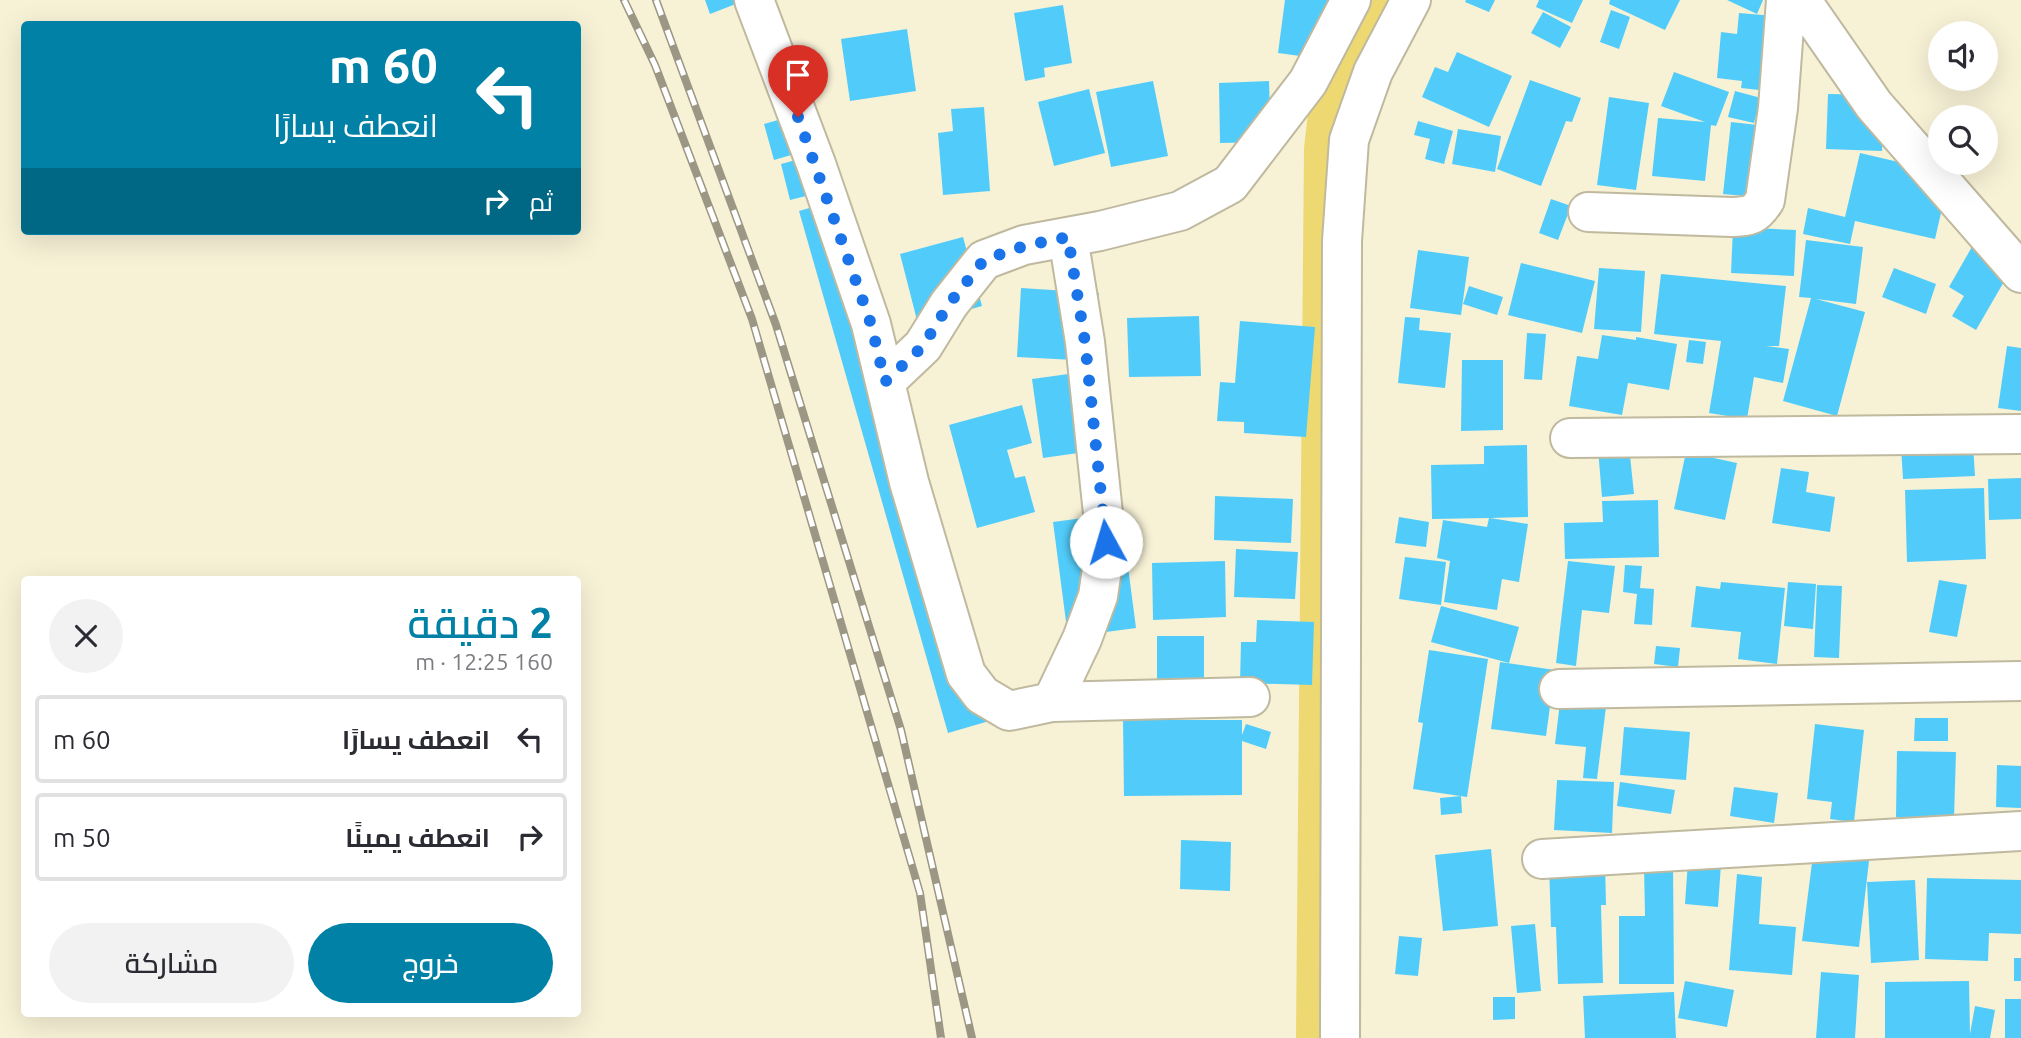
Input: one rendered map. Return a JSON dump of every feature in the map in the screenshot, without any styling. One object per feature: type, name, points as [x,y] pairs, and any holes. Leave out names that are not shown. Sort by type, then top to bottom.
[{"type":"street","points":[[754,0],[816,164],[871,324],[909,482],[965,674],[982,695],[1009,710],[1052,702],[1250,697]]},
{"type":"street","points":[[885,382],[923,346],[949,304],[984,260],[1024,246],[1180,211],[1230,184],[1308,82],[1351,0]]},
{"type":"street","points":[[1340,1038],[1342,241],[1349,140],[1373,72],[1411,0]]},
{"type":"street","points":[[1588,212],[1732,217],[1757,213],[1765,200],[1778,108],[1786,0]]},
{"type":"street","points":[[1801,0],[1874,105],[2021,273]]},
{"type":"street","points":[[1052,702],[1082,639],[1098,596],[1106,542],[1085,342],[1068,237]]},
{"type":"street","points":[[1570,438],[2021,434]]},
{"type":"street","points":[[1559,689],[2021,681]]},
{"type":"street","points":[[1542,859],[2021,831]]},
{"type":"building","points":[[705,0],[746,0],[710,14]]},
{"type":"building","points":[[1285,0],[1346,0],[1337,61],[1278,53]]},
{"type":"building","points":[[1495,0],[1489,12],[1465,2]]},
{"type":"building","points":[[1539,0],[1583,0],[1572,23],[1536,7]]},
{"type":"building","points":[[1610,0],[1680,0],[1665,30],[1609,4]]},
{"type":"building","points":[[1727,0],[1763,0],[1757,14]]},
{"type":"building","points":[[1063,5],[1072,63],[1044,68],[1045,77],[1025,81],[1014,13]]},
{"type":"building","points":[[1611,10],[1630,17],[1619,49],[1600,42]]},
{"type":"building","points":[[1543,12],[1571,27],[1560,48],[1531,33]]},
{"type":"building","points":[[1739,13],[1786,17],[1778,92],[1741,88],[1742,81],[1717,78],[1721,32],[1737,34]]},
{"type":"building","points":[[907,29],[916,91],[850,101],[841,39]]},
{"type":"building","points":[[1457,52],[1512,76],[1489,127],[1422,97],[1435,67],[1448,72]]},
{"type":"building","points":[[1674,72],[1729,92],[1716,126],[1711,125],[1705,181],[1652,176],[1658,118],[1705,122],[1661,106]]},
{"type":"building","points":[[1530,80],[1581,98],[1572,122],[1566,121],[1541,186],[1497,169]]},
{"type":"building","points":[[1153,81],[1168,156],[1111,167],[1096,92]]},
{"type":"building","points":[[1269,81],[1271,142],[1220,143],[1219,83]]},
{"type":"building","points":[[1089,89],[1105,153],[1054,166],[1038,102]]},
{"type":"building","points":[[1735,91],[1761,98],[1754,123],[1728,117]]},
{"type":"building","points":[[1828,94],[1885,95],[1882,151],[1826,149]]},
{"type":"building","points":[[1609,97],[1649,103],[1636,190],[1597,185]]},
{"type":"building","points":[[984,107],[990,191],[943,195],[938,133],[953,131],[951,109]]},
{"type":"building","points":[[817,109],[826,145],[774,160],[764,124]]},
{"type":"building","points":[[1418,121],[1453,131],[1444,164],[1425,159],[1430,139],[1414,135]]},
{"type":"building","points":[[1731,122],[1785,128],[1777,199],[1723,194]]},
{"type":"building","points":[[1458,129],[1501,136],[1495,172],[1452,164]]},
{"type":"building","points":[[825,152],[834,189],[790,200],[781,164]]},
{"type":"building","points":[[1860,153],[1928,169],[1928,175],[1950,175],[1935,239],[1855,221],[1850,244],[1803,234],[1808,208],[1845,217]]},
{"type":"building","points":[[847,197],[996,719],[948,733],[799,211]]},
{"type":"building","points":[[1551,199],[1571,206],[1558,240],[1539,233]]},
{"type":"building","points":[[1733,227],[1796,230],[1794,276],[1731,273]]},
{"type":"building","points":[[1981,231],[2020,254],[1976,330],[1952,316],[1964,296],[1949,287]]},
{"type":"building","points":[[963,237],[982,306],[918,324],[900,254]]},
{"type":"building","points":[[1806,240],[1863,247],[1856,304],[1816,299],[1865,312],[1837,416],[1783,401],[1811,298],[1799,297]]},
{"type":"building","points":[[1418,250],[1469,257],[1461,315],[1410,308]]},
{"type":"building","points":[[1521,263],[1595,281],[1582,333],[1508,315]]},
{"type":"building","points":[[1599,268],[1645,271],[1641,332],[1594,329]]},
{"type":"building","points":[[1894,268],[1936,284],[1926,314],[1882,297]]},
{"type":"building","points":[[1661,274],[1786,286],[1779,346],[1766,346],[1789,349],[1783,383],[1754,377],[1747,419],[1709,413],[1721,341],[1654,334]]},
{"type":"building","points":[[1469,286],[1503,297],[1497,315],[1463,304]]},
{"type":"building","points":[[1021,288],[1099,293],[1094,361],[1017,357]]},
{"type":"building","points":[[1199,316],[1201,376],[1129,377],[1127,318]]},
{"type":"building","points":[[1405,317],[1420,318],[1419,330],[1451,333],[1445,388],[1398,383]]},
{"type":"building","points":[[1240,321],[1315,327],[1306,437],[1244,433],[1244,422],[1217,421],[1220,382],[1235,383]]},
{"type":"building","points":[[1527,333],[1546,334],[1542,380],[1524,379]]},
{"type":"building","points":[[1602,335],[1677,344],[1669,390],[1628,383],[1622,415],[1569,406],[1577,356],[1598,359]]},
{"type":"building","points":[[1689,340],[1706,342],[1703,364],[1686,362]]},
{"type":"building","points":[[2007,346],[2021,348],[2021,411],[1998,408]]},
{"type":"building","points":[[1462,360],[1503,360],[1503,430],[1461,431]]},
{"type":"building","points":[[1083,372],[1113,448],[1043,458],[1032,379]]},
{"type":"building","points":[[1022,405],[1032,443],[1007,450],[1015,478],[1025,476],[1035,512],[977,528],[949,425]]},
{"type":"building","points":[[1973,444],[1975,476],[1903,479],[1901,447]]},
{"type":"building","points":[[1527,445],[1528,517],[1490,518],[1528,524],[1519,582],[1502,579],[1497,610],[1444,602],[1450,561],[1437,558],[1443,520],[1487,527],[1489,518],[1432,519],[1431,465],[1484,464],[1484,446]]},
{"type":"building","points":[[1629,446],[1634,494],[1602,497],[1598,449]]},
{"type":"building","points":[[1686,452],[1737,463],[1725,520],[1674,509]]},
{"type":"building","points":[[1781,468],[1809,472],[1806,492],[1835,497],[1830,532],[1772,523]]},
{"type":"building","points":[[2021,478],[2021,519],[1989,520],[1988,479]]},
{"type":"building","points":[[1984,488],[1986,559],[1907,562],[1905,490]]},
{"type":"building","points":[[1215,496],[1293,499],[1291,543],[1214,540]]},
{"type":"building","points":[[1658,500],[1659,557],[1565,559],[1564,523],[1603,522],[1602,501]]},
{"type":"building","points":[[1121,513],[1136,628],[1068,637],[1053,522]]},
{"type":"building","points":[[1399,517],[1429,522],[1426,547],[1395,543]]},
{"type":"building","points":[[1236,549],[1298,552],[1295,599],[1234,597]]},
{"type":"building","points":[[1405,557],[1446,562],[1441,605],[1399,599]]},
{"type":"building","points":[[1225,561],[1226,617],[1153,620],[1152,563]]},
{"type":"building","points":[[1568,561],[1615,566],[1609,613],[1582,610],[1576,666],[1556,663]]},
{"type":"building","points":[[1625,565],[1642,566],[1640,588],[1654,589],[1652,625],[1634,624],[1637,594],[1623,592]]},
{"type":"building","points":[[1939,580],[1967,585],[1957,637],[1929,632]]},
{"type":"building","points":[[1721,582],[1785,588],[1777,664],[1738,659],[1741,632],[1691,627],[1696,586],[1720,589]]},
{"type":"building","points":[[1788,582],[1816,584],[1813,629],[1784,626]]},
{"type":"building","points":[[1817,585],[1842,586],[1839,658],[1814,657]]},
{"type":"building","points":[[1441,606],[1519,627],[1509,663],[1431,642]]},
{"type":"building","points":[[1257,620],[1314,622],[1312,685],[1240,683],[1241,642],[1256,642]]},
{"type":"building","points":[[1157,636],[1204,636],[1204,681],[1157,681]]},
{"type":"building","points":[[1656,646],[1680,648],[1678,667],[1654,664]]},
{"type":"building","points":[[1429,650],[1488,659],[1467,797],[1413,789],[1423,723],[1418,722]]},
{"type":"building","points":[[1500,662],[1555,670],[1546,736],[1491,729]]},
{"type":"building","points":[[1560,702],[1606,707],[1597,779],[1583,778],[1586,747],[1555,744]]},
{"type":"building","points":[[1915,718],[1948,718],[1948,741],[1914,741]]},
{"type":"building","points":[[1123,720],[1242,720],[1242,735],[1246,724],[1271,732],[1266,749],[1242,741],[1242,795],[1124,796]]},
{"type":"building","points":[[1815,724],[1864,730],[1854,822],[1830,819],[1832,802],[1807,799]]},
{"type":"building","points":[[1624,727],[1690,732],[1686,780],[1620,775]]},
{"type":"building","points":[[1897,751],[1956,752],[1954,818],[1896,817]]},
{"type":"building","points":[[1997,765],[2021,766],[2021,808],[1996,807]]},
{"type":"building","points":[[1557,780],[1614,782],[1612,833],[1554,830]]},
{"type":"building","points":[[1620,782],[1675,790],[1671,814],[1617,806]]},
{"type":"building","points":[[1734,787],[1778,793],[1774,823],[1730,816]]},
{"type":"building","points":[[1461,796],[1462,813],[1441,815],[1440,798]]},
{"type":"building","points":[[1181,840],[1231,842],[1230,891],[1180,889]]},
{"type":"building","points":[[1491,849],[1498,926],[1443,931],[1435,855]]},
{"type":"building","points":[[1813,855],[1869,861],[1859,947],[1802,941]]},
{"type":"building","points":[[1605,861],[1606,905],[1601,905],[1603,983],[1558,984],[1556,927],[1551,927],[1549,863]]},
{"type":"building","points":[[1688,861],[1721,864],[1718,907],[1685,904]]},
{"type":"building","points":[[1673,865],[1674,984],[1619,984],[1619,916],[1645,916],[1644,866]]},
{"type":"building","points":[[1737,874],[1762,877],[1759,924],[1796,927],[1792,975],[1729,970]]},
{"type":"building","points":[[1927,878],[2021,880],[2021,934],[1989,933],[1988,961],[1925,959]]},
{"type":"building","points":[[1915,880],[1919,960],[1871,963],[1867,882]]},
{"type":"building","points":[[1535,924],[1541,991],[1517,993],[1511,926]]},
{"type":"building","points":[[1399,936],[1422,938],[1418,976],[1395,974]]},
{"type":"building","points":[[2014,958],[2021,958],[2021,981],[2014,981]]},
{"type":"building","points":[[1821,972],[1859,975],[1855,1038],[1816,1038]]},
{"type":"building","points":[[1685,981],[1734,990],[1727,1027],[1678,1018]]},
{"type":"building","points":[[1969,981],[1970,1034],[1975,1006],[1995,1010],[1990,1038],[1885,1038],[1885,982]]},
{"type":"building","points":[[1674,992],[1676,1038],[1585,1038],[1583,996]]},
{"type":"building","points":[[1493,997],[1515,997],[1515,1019],[1493,1020]]},
{"type":"building","points":[[2005,999],[2021,999],[2021,1038],[2005,1038]]},
{"type":"waterway","points":[[1315,1038],[1323,149],[1328,106],[1376,0]]},
{"type":"railway","points":[[624,0],[655,65],[752,319],[920,893],[941,1038]]},
{"type":"railway","points":[[656,0],[776,325],[901,730],[972,1038]]},
{"type":"route","points":[[798,117],[871,324],[885,382],[923,346],[949,304],[984,260],[1024,246],[1068,237],[1085,342],[1106,542]]}]
